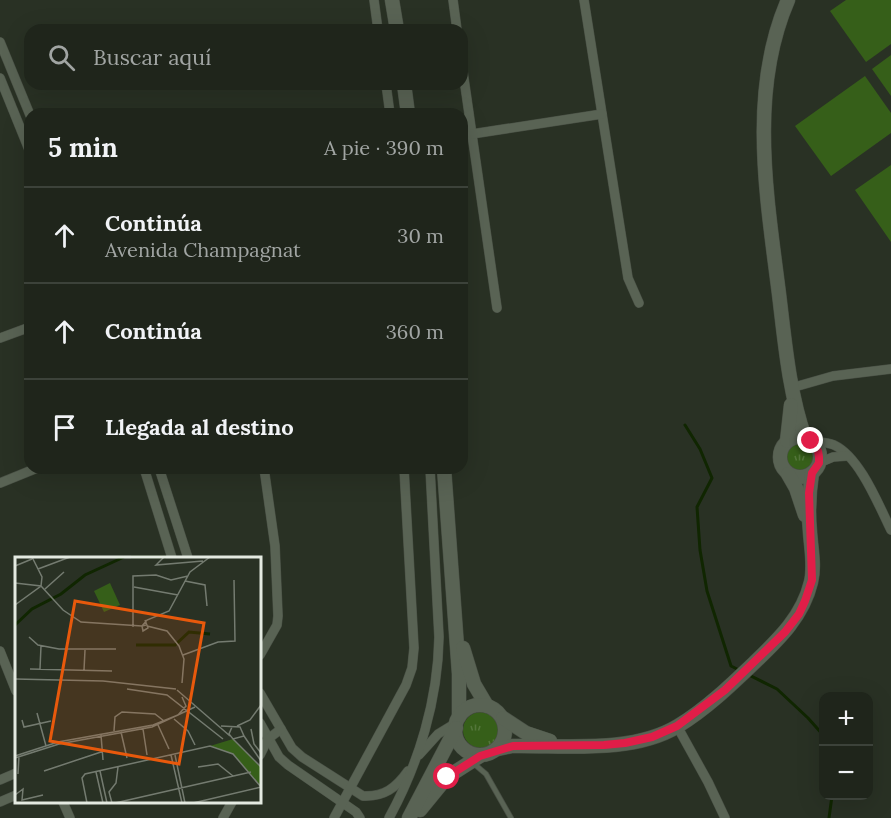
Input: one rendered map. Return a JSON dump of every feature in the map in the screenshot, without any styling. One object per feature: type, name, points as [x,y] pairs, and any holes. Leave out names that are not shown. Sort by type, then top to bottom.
[{"type":"street","points":[[374,0],[377,24]]},
{"type":"street","points":[[392,0],[396,24]]},
{"type":"street","points":[[453,0],[456,24]]},
{"type":"street","points":[[584,0],[628,278],[639,303]]},
{"type":"street","points":[[788,0],[770,62],[764,132],[768,199],[791,388],[788,441],[780,458],[781,464],[796,488],[810,531]]},
{"type":"street","points":[[0,42],[27,108]]},
{"type":"street","points":[[0,78],[24,137]]},
{"type":"street","points":[[387,90],[389,108]]},
{"type":"street","points":[[405,90],[407,108]]},
{"type":"street","points":[[465,90],[468,108]]},
{"type":"street","points":[[468,109],[497,308]]},
{"type":"street","points":[[472,134],[602,114]]},
{"type":"street","points":[[0,338],[24,329]]},
{"type":"street","points":[[791,388],[848,373],[891,369]]},
{"type":"street","points":[[411,818],[447,777],[475,758],[498,749],[513,746],[587,746],[625,743],[652,737],[677,726],[725,690],[774,644],[799,614],[812,580],[809,493],[818,451],[808,440],[791,388]]},
{"type":"street","points":[[788,441],[799,437],[833,444],[847,456],[863,477],[891,530]]},
{"type":"street","points":[[788,474],[800,477],[833,457],[847,456]]},
{"type":"street","points":[[0,483],[24,473]]},
{"type":"street","points":[[146,474],[172,557]]},
{"type":"street","points":[[161,474],[185,557]]},
{"type":"street","points":[[261,653],[277,625],[278,616],[275,546],[265,474]]},
{"type":"street","points":[[334,818],[406,685],[412,668],[414,648],[404,474]]},
{"type":"street","points":[[389,818],[417,757],[436,687],[439,637],[430,474]]},
{"type":"street","points":[[444,474],[459,674],[456,736],[462,748],[475,758]]},
{"type":"street","points":[[455,620],[469,672],[487,706]]},
{"type":"street","points":[[0,651],[15,688]]},
{"type":"street","points":[[261,695],[292,748],[302,757],[363,796],[374,797],[387,793],[404,777],[417,757],[438,734],[457,723]]},
{"type":"street","points":[[411,818],[457,723],[468,708],[481,705],[499,712],[506,730],[498,749]]},
{"type":"street","points":[[502,718],[526,733],[566,745]]},
{"type":"street","points":[[261,725],[279,757],[356,812],[360,818]]},
{"type":"street","points":[[677,726],[708,782],[724,818]]},
{"type":"street","points":[[261,753],[268,739],[281,729]]},
{"type":"street","points":[[0,780],[15,774]]},
{"type":"street","points":[[0,802],[15,795]]},
{"type":"street","points":[[64,803],[70,818]]},
{"type":"street","points":[[223,818],[231,803]]},
{"type":"lane","points":[[475,758],[511,818]]},
{"type":"green space","points":[[846,0],[891,0],[891,44],[866,62],[830,11]]},
{"type":"green space","points":[[891,55],[891,96],[872,69]]},
{"type":"green space","points":[[865,76],[891,113],[891,133],[831,176],[795,126]]},
{"type":"green space","points":[[891,165],[891,242],[855,190]]},
{"type":"green space","points":[[799,440],[811,445],[816,457],[811,469],[799,474],[787,469],[782,457],[787,445]]},
{"type":"green space","points":[[481,712],[494,717],[499,730],[494,743],[481,748],[468,743],[463,730],[468,717]]},
{"type":"waterway","points":[[685,425],[700,449],[712,478],[697,507],[700,550],[707,591],[731,666],[739,670]]},
{"type":"waterway","points":[[747,674],[777,689],[819,730]]},
{"type":"waterway","points":[[829,818],[831,800]]},
{"type":"route","points":[[447,777],[480,756],[513,746],[604,745],[652,737],[677,726],[725,690],[785,632],[799,614],[805,601],[812,580],[809,493],[812,473],[819,463],[818,451],[811,441]]}]
